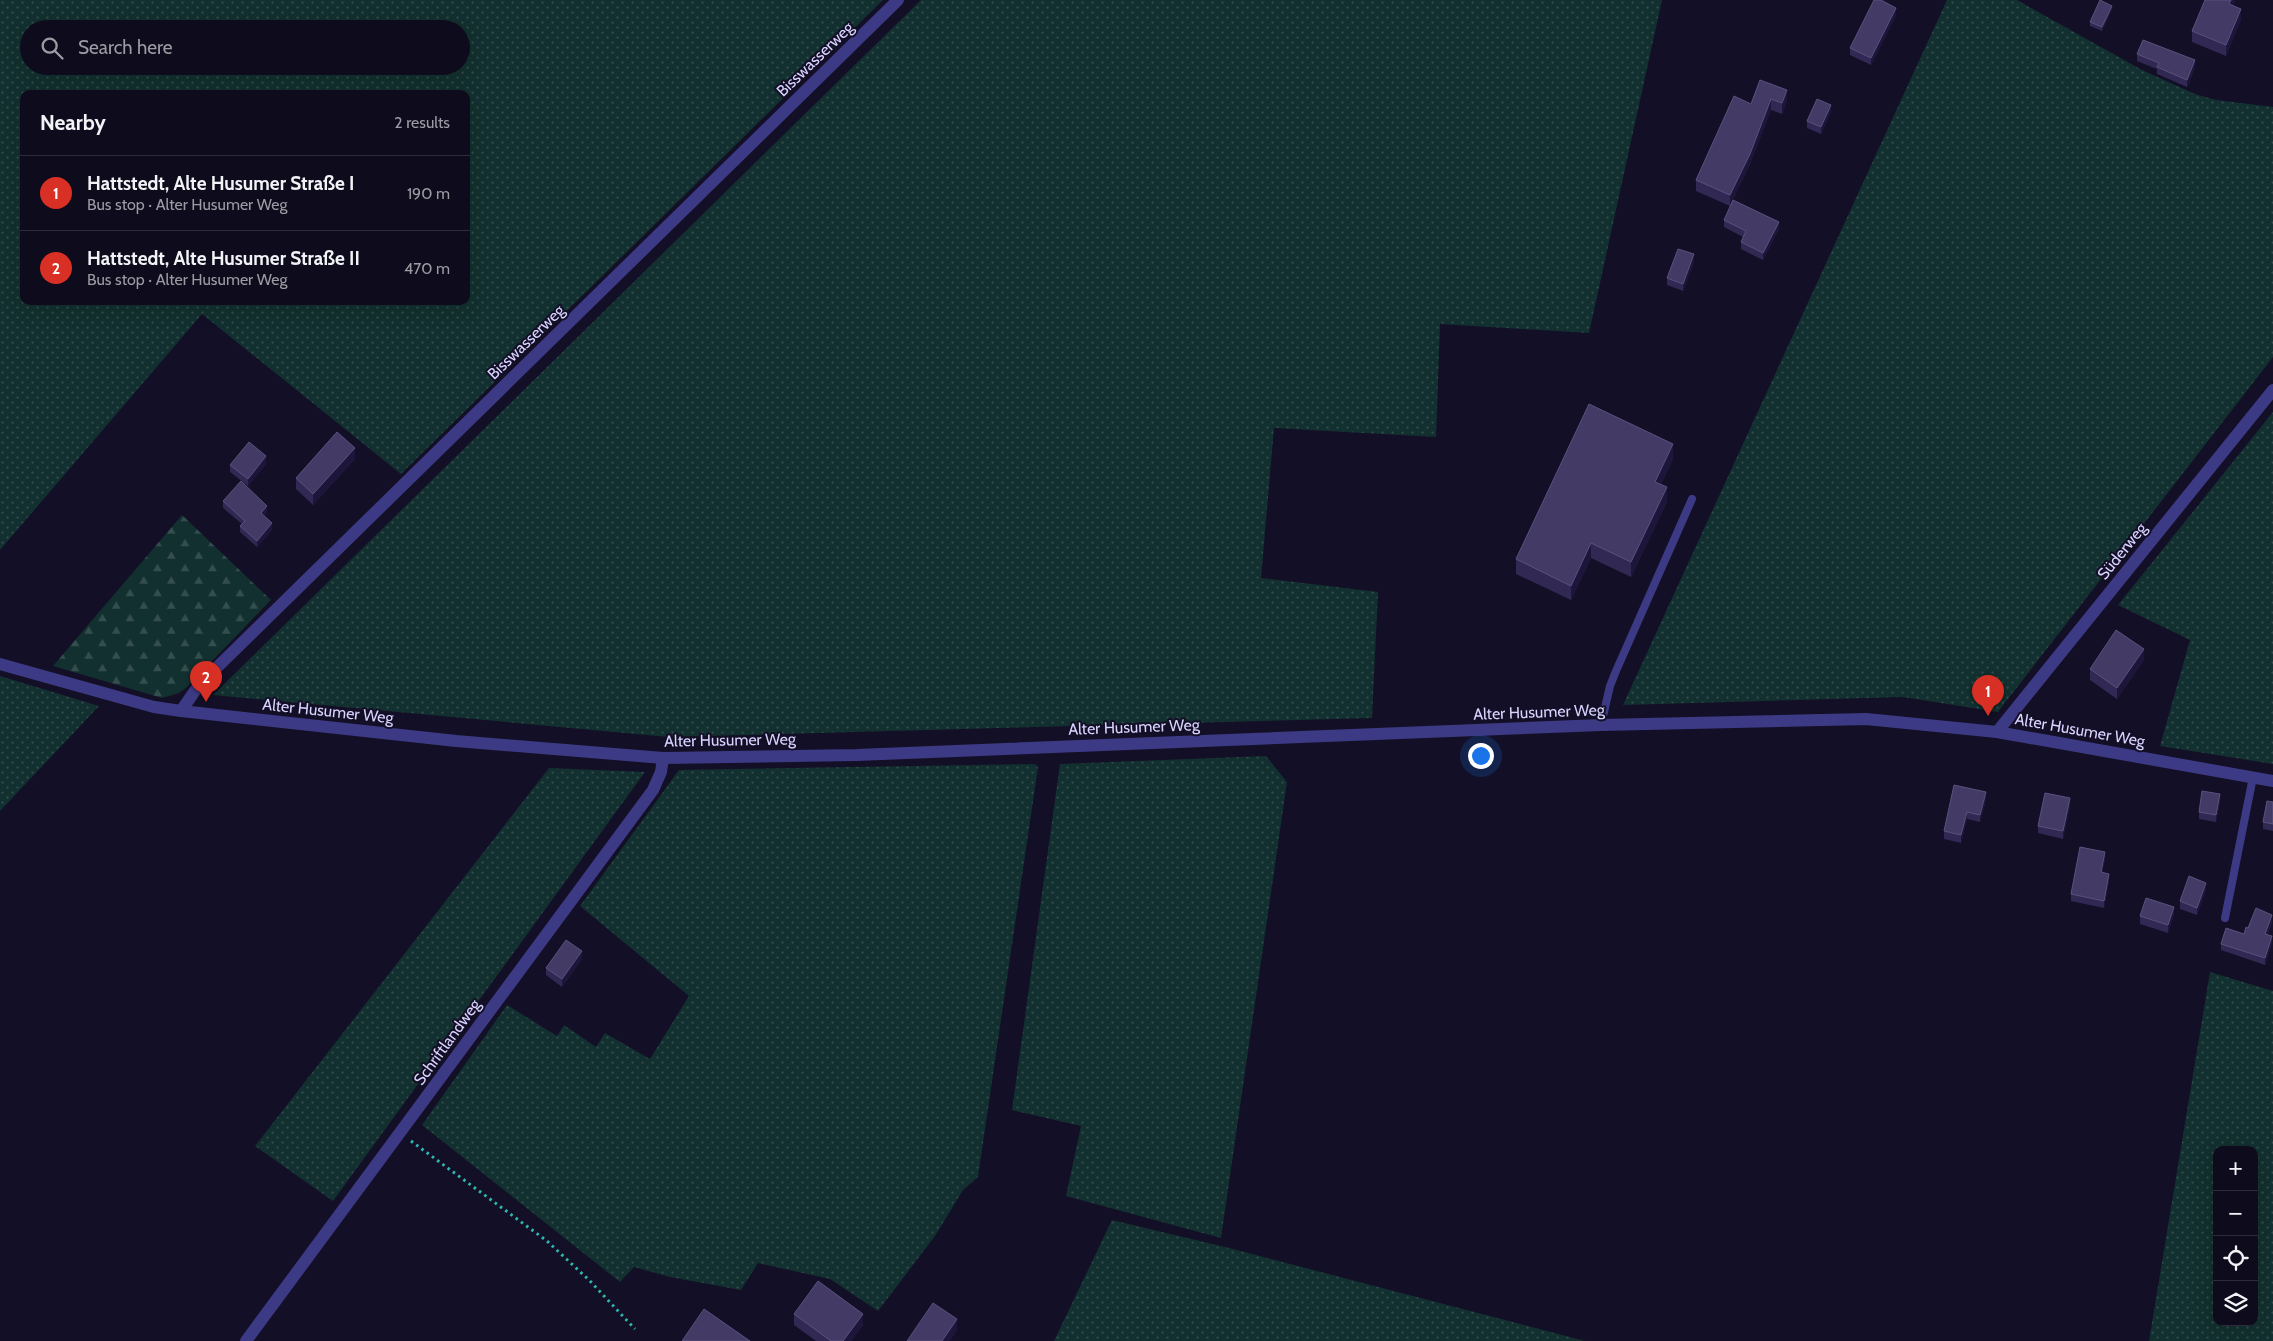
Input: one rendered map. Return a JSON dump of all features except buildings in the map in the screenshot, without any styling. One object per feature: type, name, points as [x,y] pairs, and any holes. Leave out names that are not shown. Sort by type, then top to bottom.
[{"type":"street","name":"Bisswasserweg","points":[[181,711],[199,686],[898,0]]},
{"type":"street","name":"Süderweg","points":[[1997,732],[2273,390]]},
{"type":"street","name":"Alter Husumer Weg","points":[[0,664],[154,707],[181,711],[456,741],[663,758],[857,755],[1601,725],[1866,719],[1997,732],[2273,781]]},
{"type":"street","name":"Schriftlandweg","points":[[246,1341],[653,790],[661,772],[663,758]]},
{"type":"lane","points":[[1601,725],[1613,679],[1692,500]]},
{"type":"lane","points":[[2225,918],[2253,777]]},
{"type":"path","points":[[400,1134],[547,1241],[589,1280],[635,1329]]},
{"type":"green space","points":[[0,0],[883,0],[401,474],[202,314],[0,550]]},
{"type":"green space","points":[[921,0],[1662,0],[1589,333],[1440,324],[1436,437],[1274,428],[1261,578],[1378,592],[1372,718],[669,737],[213,695]]},
{"type":"green space","points":[[1947,0],[2017,0],[2142,70],[2195,94],[2216,100],[2273,107],[2273,357],[1998,712],[1903,697],[1623,705]]},
{"type":"green space","points":[[2273,412],[2273,764],[2160,746],[2190,640],[2118,605]]},
{"type":"green space","points":[[182,515],[271,600],[179,693],[162,698],[53,666]]},
{"type":"green space","points":[[0,676],[99,706],[0,811]]},
{"type":"green space","points":[[1266,756],[1287,782],[1221,1238],[1066,1196],[1081,1126],[1012,1110],[1060,764]]},
{"type":"green space","points":[[1035,764],[1038,767],[978,1177],[963,1190],[935,1236],[878,1311],[830,1279],[758,1263],[741,1290],[670,1277],[634,1267],[620,1282],[422,1125],[507,1005],[557,1036],[564,1025],[596,1047],[605,1033],[650,1059],[689,996],[580,906],[679,770]]},
{"type":"green space","points":[[549,768],[645,772],[333,1201],[255,1146]]},
{"type":"green space","points":[[2210,972],[2273,991],[2273,1341],[2149,1341]]},
{"type":"green space","points":[[1112,1220],[1229,1248],[1585,1341],[1054,1341]]},
{"type":"place","name":"Hattstedt, Alte Husumer Straße II","points":[[206,702]]},
{"type":"place","name":"Hattstedt, Alte Husumer Straße I","points":[[1988,716]]}]
